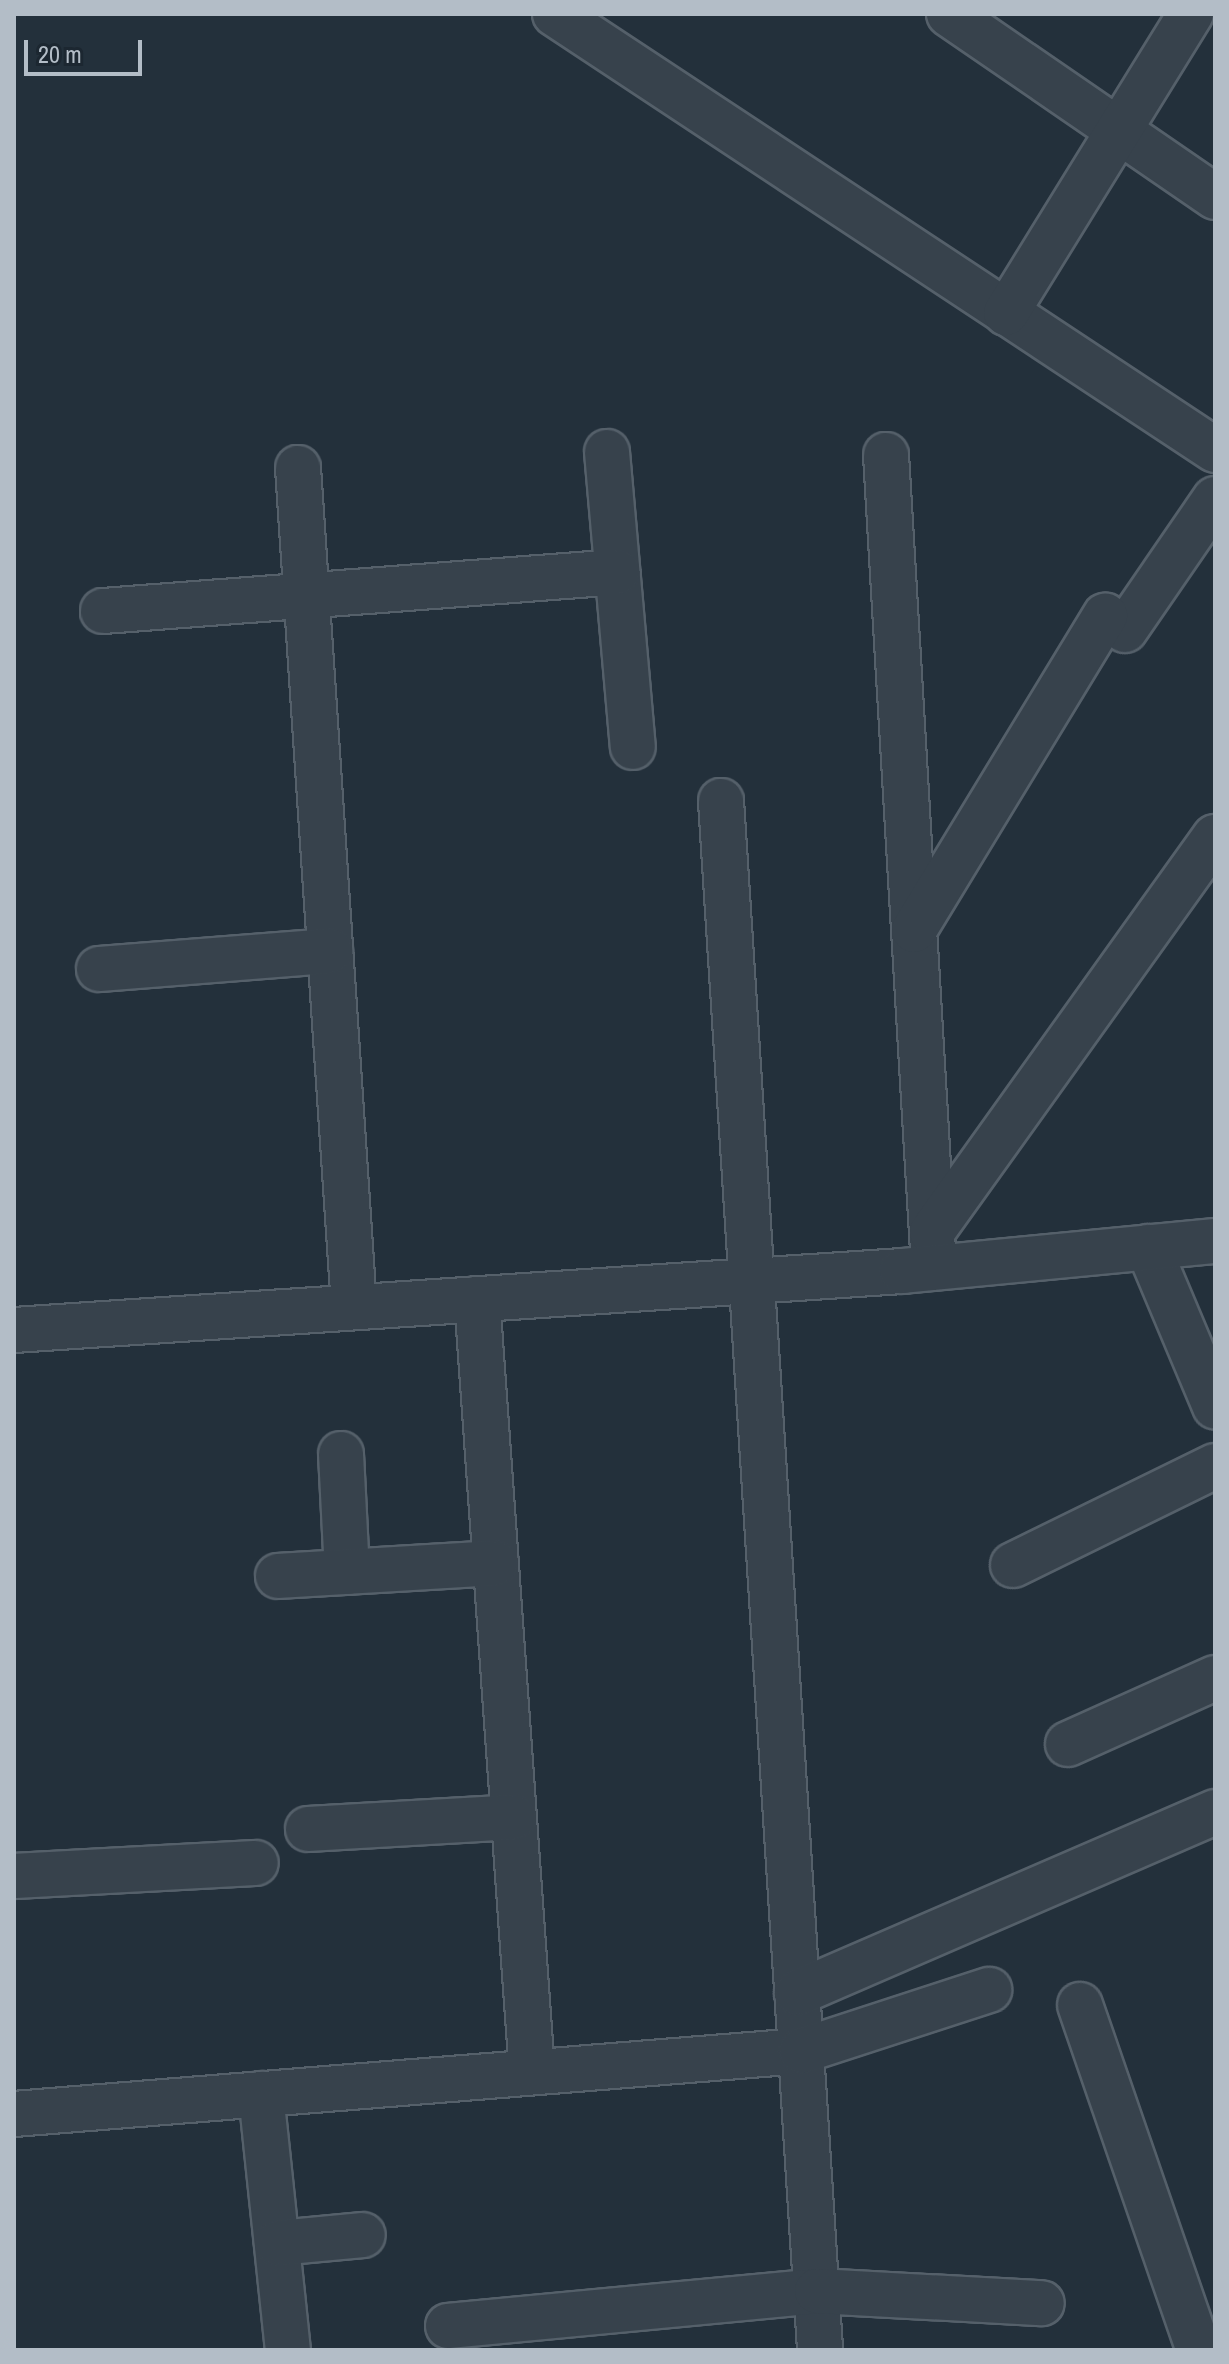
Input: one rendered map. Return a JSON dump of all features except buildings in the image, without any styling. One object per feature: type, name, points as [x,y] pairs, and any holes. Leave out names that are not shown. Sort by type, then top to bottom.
[{"type":"street","points":[[555,14],[1215,450]]},
{"type":"street","points":[[949,14],[1117,133],[1215,197]]},
{"type":"street","points":[[1006,313],[1191,14]]},
{"type":"street","points":[[607,452],[633,747]]},
{"type":"street","points":[[886,455],[933,1250]]},
{"type":"street","points":[[298,468],[354,1307]]},
{"type":"street","points":[[914,930],[1115,623],[1215,499]]},
{"type":"street","points":[[103,611],[618,572]]},
{"type":"street","points":[[721,801],[820,2350]]},
{"type":"street","points":[[933,1250],[1215,837]]},
{"type":"street","points":[[99,969],[330,951]]},
{"type":"street","points":[[14,1330],[750,1281],[933,1250],[1148,1247],[1215,1241]]},
{"type":"street","points":[[1148,1247],[1215,1406]]},
{"type":"street","points":[[477,1299],[532,2072]]},
{"type":"street","points":[[341,1454],[347,1572]]},
{"type":"street","points":[[1013,1565],[1215,1466]]},
{"type":"street","points":[[278,1576],[496,1563]]},
{"type":"street","points":[[1068,1744],[1215,1678]]},
{"type":"street","points":[[797,1993],[1215,1812]]},
{"type":"street","points":[[308,1829],[514,1817]]},
{"type":"street","points":[[14,1876],[256,1863]]},
{"type":"street","points":[[14,2114],[801,2051],[989,1990]]},
{"type":"street","points":[[1080,2005],[1199,2350]]},
{"type":"street","points":[[261,2094],[288,2350]]},
{"type":"street","points":[[277,2243],[363,2235]]},
{"type":"street","points":[[448,2326],[817,2291],[1042,2303]]}]
